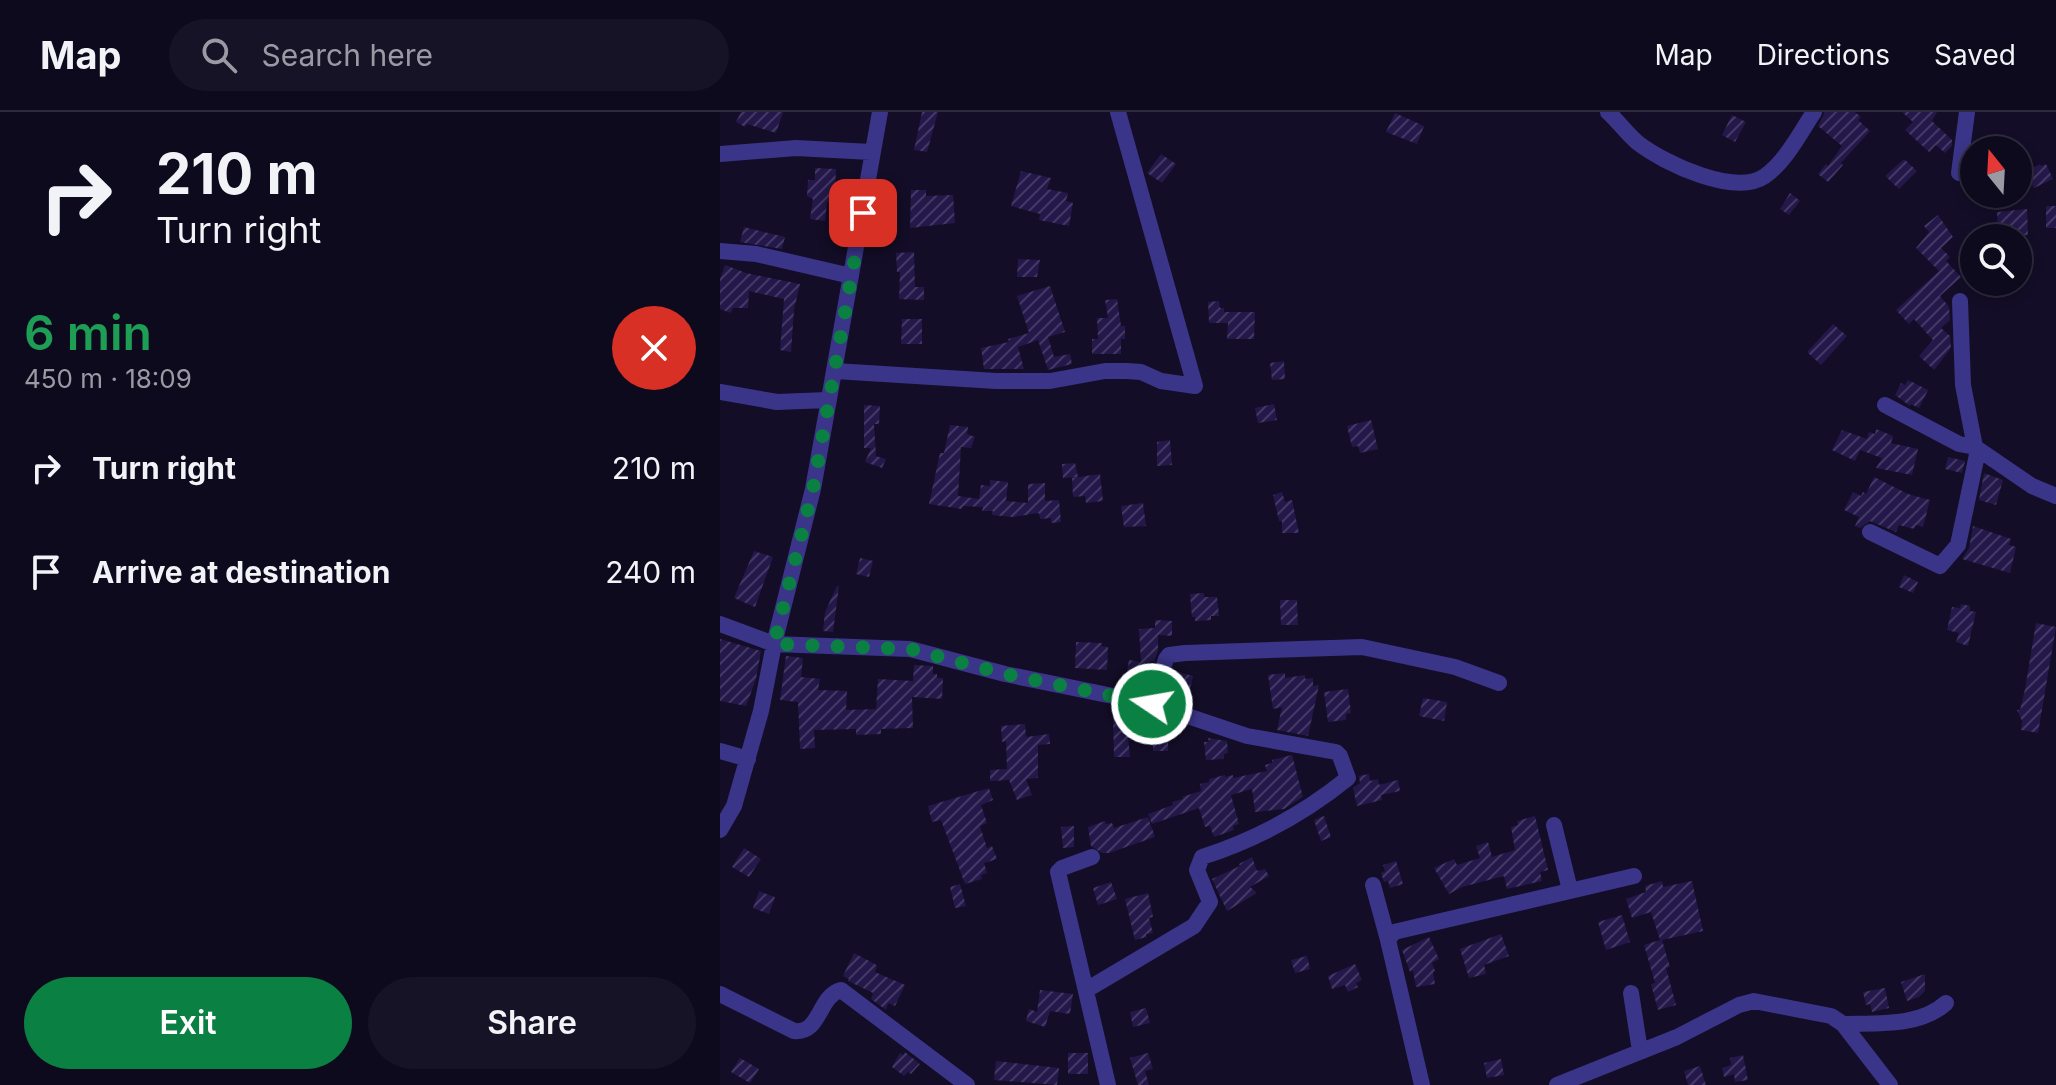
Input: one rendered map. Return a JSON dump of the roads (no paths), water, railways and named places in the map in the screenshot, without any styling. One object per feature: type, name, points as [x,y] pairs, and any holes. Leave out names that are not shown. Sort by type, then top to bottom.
[{"type":"street","points":[[720,830],[734,806],[748,759],[813,489],[880,112]]},
{"type":"street","points":[[835,371],[996,381],[1050,381],[1127,371],[1141,372],[1161,381],[1195,386],[1118,112]]},
{"type":"street","points":[[1608,112],[1640,145],[1666,160],[1726,182],[1746,184],[1762,178],[1774,168],[1814,112]]},
{"type":"street","points":[[1959,173],[1967,112]]},
{"type":"street","points":[[720,154],[796,148],[871,152]]},
{"type":"street","points":[[720,251],[756,254],[851,276]]},
{"type":"street","points":[[1870,532],[1940,566],[1958,545],[1977,449],[1963,385],[1960,301]]},
{"type":"street","points":[[720,392],[777,402],[827,400]]},
{"type":"street","points":[[1885,405],[1959,444],[1977,449],[2032,486],[2056,496]]},
{"type":"street","points":[[720,624],[774,644],[910,649],[1005,674],[1152,704],[1247,736],[1336,752],[1340,756],[1348,778],[1330,793],[1275,826],[1202,857],[1197,870],[1210,902],[1194,926],[1088,989]]},
{"type":"street","points":[[1152,704],[1166,659],[1169,655],[1185,653],[1362,647],[1455,667],[1499,683]]},
{"type":"street","points":[[720,751],[748,759]]},
{"type":"street","points":[[1554,825],[1570,890]]},
{"type":"street","points":[[1092,857],[1058,872],[1088,989],[1108,1085]]},
{"type":"street","points":[[1388,940],[1394,932],[1404,928],[1634,876]]},
{"type":"street","points":[[1373,885],[1422,1085]]},
{"type":"street","points":[[720,994],[800,1032],[812,1025],[830,995],[841,990],[967,1085]]},
{"type":"street","points":[[1631,993],[1640,1051]]},
{"type":"street","points":[[1557,1085],[1677,1037],[1739,1005],[1754,1001],[1831,1016],[1843,1024],[1890,1085]]},
{"type":"street","points":[[1843,1024],[1925,1017],[1946,1003]]}]
